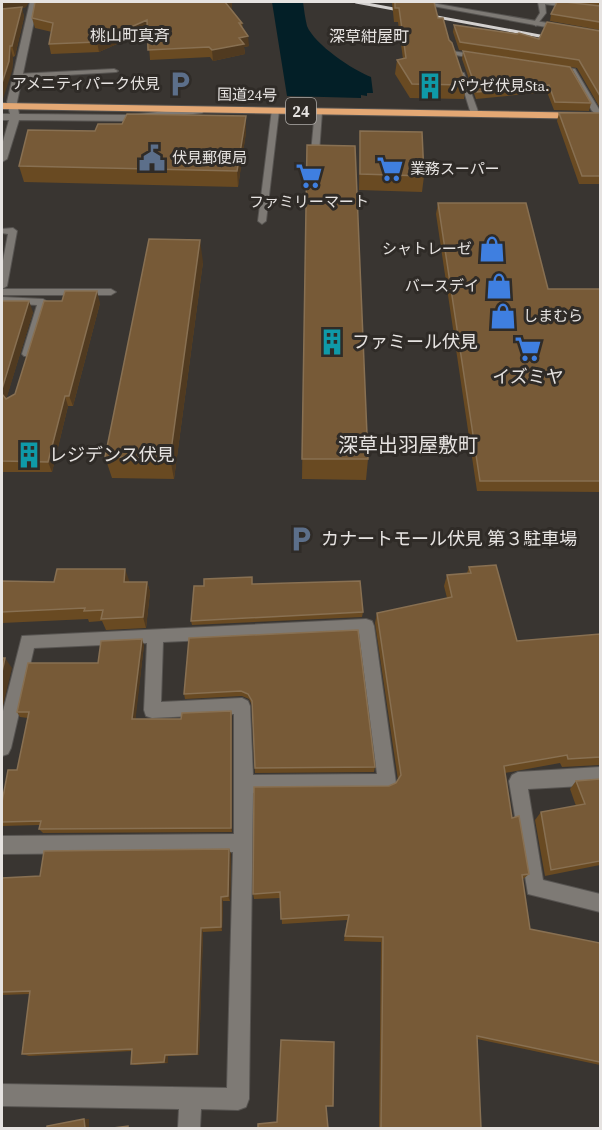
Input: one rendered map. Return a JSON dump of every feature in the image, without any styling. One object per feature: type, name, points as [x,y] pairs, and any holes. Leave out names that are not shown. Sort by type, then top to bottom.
[{"type":"highway","name":"国道24号","points":[[10,110],[202,110],[600,116]]},
{"type":"street","points":[[415,2],[600,35]]},
{"type":"street","points":[[22,13],[33,6]]},
{"type":"street","points":[[2,159],[10,110],[33,6]]},
{"type":"street","points":[[2,117],[10,110]]},
{"type":"street","points":[[2,748],[28,641],[366,626],[387,783],[244,784]]},
{"type":"street","points":[[2,1095],[190,1100],[238,1099],[244,784],[242,706],[152,710],[155,636]]},
{"type":"street","points":[[600,776],[518,781],[535,887],[600,903]]},
{"type":"street","points":[[2,845],[243,843]]},
{"type":"street","points":[[189,1128],[190,1100]]},
{"type":"lane","points":[[536,24],[543,13],[541,3],[600,10]]},
{"type":"lane","points":[[450,43],[475,114]]},
{"type":"lane","points":[[452,53],[485,58]]},
{"type":"lane","points":[[551,67],[573,70],[600,116]]},
{"type":"lane","points":[[17,76],[114,71]]},
{"type":"lane","points":[[262,221],[275,111]]},
{"type":"lane","points":[[315,153],[318,112]]},
{"type":"lane","points":[[2,231],[13,231],[2,286]]},
{"type":"lane","points":[[2,292],[111,292]]},
{"type":"lane","points":[[2,300],[43,302],[23,370]]},
{"type":"water","points":[[272,2],[303,2],[307,26],[311,33],[335,56],[371,77],[373,93],[367,93],[367,96],[361,95],[361,98],[287,96]]},
{"type":"building","points":[[35,2],[225,2],[242,23],[239,23],[248,36],[239,38],[244,44],[212,50],[209,47],[148,50],[147,20],[97,42],[49,44],[53,23],[32,18]]},
{"type":"building","points":[[395,2],[434,2],[438,18],[443,18],[466,85],[412,84],[397,60],[406,58],[399,8],[395,8]]},
{"type":"building","points":[[557,2],[600,6],[600,22],[551,14]]},
{"type":"building","points":[[22,7],[12,46],[10,46],[9,61],[2,83],[2,9]]},
{"type":"building","points":[[547,22],[600,31],[600,96],[579,60],[460,42],[454,25],[519,33],[539,39]]},
{"type":"building","points":[[463,51],[570,67],[591,103],[555,102],[549,85],[477,92]]},
{"type":"building","points":[[559,113],[600,113],[600,176],[582,176]]},
{"type":"building","points":[[127,114],[246,116],[237,171],[19,166],[28,130],[95,131],[98,124],[122,124]]},
{"type":"building","name":"業務スーパー","points":[[360,131],[422,132],[424,176],[360,174]]},
{"type":"building","name":"ファミール伏見","points":[[307,145],[355,146],[368,459],[302,459]]},
{"type":"building","name":"イズミヤ","points":[[438,203],[526,203],[548,289],[600,289],[600,481],[480,481]]},
{"type":"building","points":[[149,239],[200,240],[170,458],[105,457]]},
{"type":"building","points":[[65,291],[97,291],[69,396],[65,396],[48,462],[2,461],[2,394],[6,399],[15,394],[44,301],[62,301]]},
{"type":"building","points":[[2,301],[29,301],[2,389]]},
{"type":"building","points":[[496,565],[517,641],[600,634],[600,757],[568,759],[567,755],[504,766],[512,818],[519,816],[529,874],[522,875],[530,929],[600,943],[600,1062],[477,1036],[481,1128],[381,1128],[383,937],[345,936],[349,915],[281,919],[280,892],[253,894],[254,787],[389,786],[396,783],[401,775],[377,613],[452,597],[447,575],[471,573],[469,567]]},
{"type":"building","points":[[57,569],[125,569],[124,582],[147,582],[143,617],[101,619],[103,610],[84,611],[85,608],[2,612],[2,581],[54,582]]},
{"type":"building","points":[[252,577],[252,584],[360,581],[363,612],[191,621],[194,586],[204,586],[204,579]]},
{"type":"building","points":[[358,630],[375,767],[255,768],[252,701],[248,694],[241,691],[184,694],[189,638]]},
{"type":"building","points":[[142,639],[132,719],[181,719],[182,713],[231,711],[231,828],[39,829],[41,821],[2,822],[2,802],[8,770],[17,770],[29,712],[17,712],[28,663],[98,663],[101,641]]},
{"type":"building","points":[[600,779],[600,861],[551,870],[541,812],[585,804],[576,781]]},
{"type":"building","points":[[229,849],[228,896],[221,897],[221,927],[201,928],[197,1054],[165,1055],[164,1062],[131,1064],[132,1049],[22,1054],[30,991],[2,992],[2,878],[40,876],[44,851]]},
{"type":"building","points":[[281,1040],[334,1042],[333,1106],[326,1106],[328,1128],[258,1128],[258,1124],[277,1122]]},
{"type":"building","points":[[84,1119],[85,1128],[47,1128],[47,1126]]},
{"type":"railway","points":[[356,2],[556,39]]},
{"type":"place","name":"アメニティパーク伏見","points":[[180,84]]},
{"type":"place","name":"パウゼ伏見Sta.","points":[[430,86]]},
{"type":"place","name":"伏見郵便局","points":[[152,158]]},
{"type":"place","name":"業務スーパー","points":[[390,169]]},
{"type":"place","name":"ファミリーマート","points":[[309,176]]},
{"type":"place","name":"シャトレーゼ","points":[[492,249]]},
{"type":"place","name":"バースデイ","points":[[499,286]]},
{"type":"place","name":"しまむら","points":[[503,316]]},
{"type":"place","name":"ファミール伏見","points":[[332,342]]},
{"type":"place","name":"イズミヤ","points":[[528,349]]},
{"type":"place","name":"レジデンス伏見","points":[[29,455]]},
{"type":"place","name":"カナートモール伏見 第３駐車場","points":[[301,539]]},
{"type":"district","name":"桃山町真斉","points":[[130,35]]},
{"type":"district","name":"深草紺屋町","points":[[369,36]]},
{"type":"district","name":"深草出羽屋敷町","points":[[408,445]]}]
